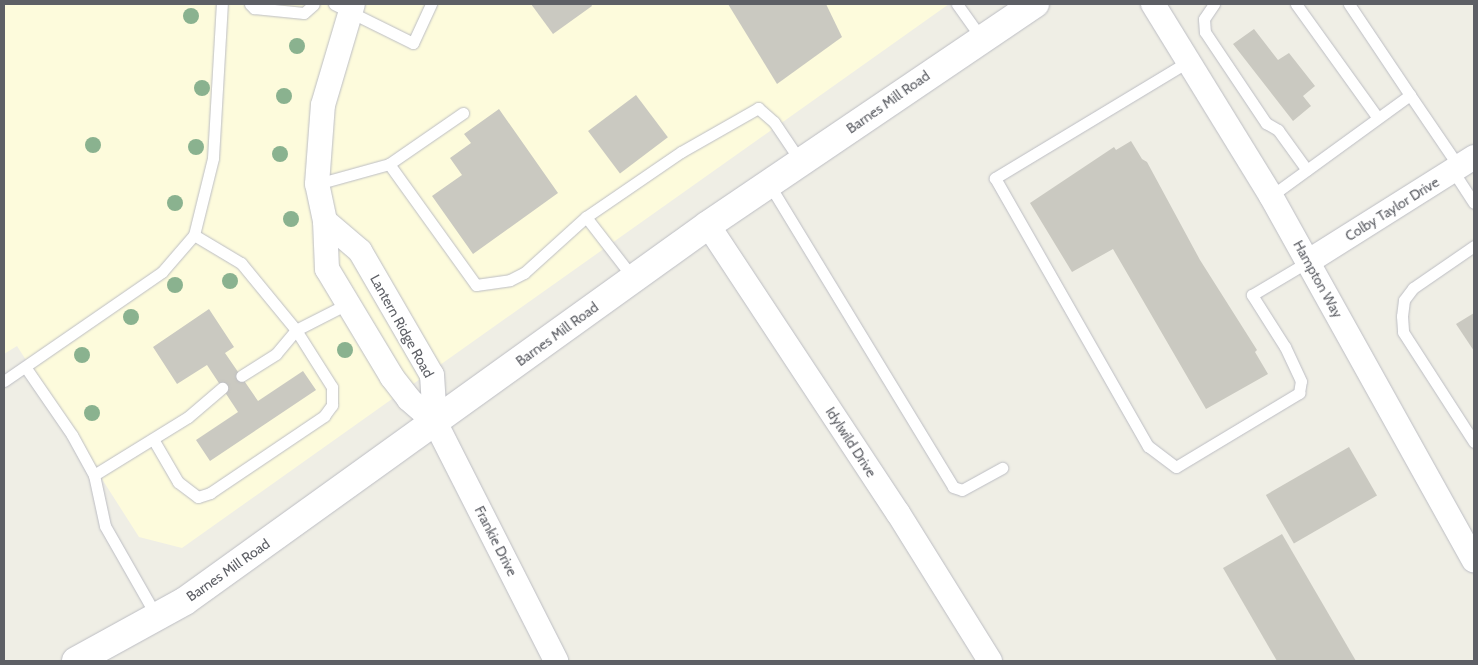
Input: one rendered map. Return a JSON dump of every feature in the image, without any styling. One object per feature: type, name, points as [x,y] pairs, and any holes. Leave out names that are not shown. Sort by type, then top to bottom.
[{"type":"street","name":"Barnes Mill Road","points":[[76,661],[157,617],[223,574],[635,280],[708,225],[1035,4]]},
{"type":"street","name":"Hampton Way","points":[[1153,4],[1309,261],[1474,560]]},
{"type":"street","points":[[346,6],[323,106],[317,184],[326,221],[327,269],[392,377],[409,399],[435,422]]},
{"type":"street","name":"Colby Taylor Drive","points":[[1309,261],[1462,165]]},
{"type":"street","name":"Lantern Ridge Road","points":[[326,221],[360,251],[432,375],[435,422]]},
{"type":"street","name":"Idylwild Drive","points":[[708,225],[888,498],[990,661]]},
{"type":"street","name":"Frankie Drive","points":[[435,422],[556,661]]},
{"type":"lane","points":[[4,381],[26,368],[162,272],[194,235],[213,158],[222,4]]},
{"type":"lane","points":[[250,4],[254,8],[304,13],[314,4]]},
{"type":"lane","points":[[346,6],[413,43],[432,4]]},
{"type":"lane","points":[[957,4],[982,40]]},
{"type":"lane","points":[[1214,4],[1204,19],[1205,32],[1266,123],[1278,130],[1307,170]]},
{"type":"lane","points":[[1296,4],[1378,118]]},
{"type":"lane","points":[[1349,4],[1410,95],[1462,165],[1474,203]]},
{"type":"lane","points":[[1189,61],[995,178],[1148,446],[1176,467],[1299,393],[1301,381],[1285,347],[1252,295],[1309,261]]},
{"type":"lane","points":[[1271,196],[1410,95]]},
{"type":"lane","points":[[389,164],[476,284],[510,280],[524,273],[586,217],[681,152],[758,108],[774,122],[801,162]]},
{"type":"lane","points":[[317,184],[389,164],[463,113]]},
{"type":"lane","points":[[769,184],[953,487],[962,490],[1002,468]]},
{"type":"lane","points":[[586,217],[635,280]]},
{"type":"lane","points":[[153,439],[178,482],[198,497],[210,493],[324,416],[332,405],[332,386],[296,330],[241,263],[194,235]]},
{"type":"lane","points":[[1474,246],[1413,288],[1404,300],[1402,316],[1404,332],[1474,442]]},
{"type":"lane","points":[[241,376],[276,354],[296,330],[347,304]]},
{"type":"lane","points":[[26,368],[72,435],[94,475],[105,526],[157,617]]},
{"type":"lane","points":[[94,475],[188,417],[222,388]]},
{"type":"shaded area","points":[[4,4],[949,4],[182,548],[139,537],[17,346],[4,354]]},
{"type":"building","points":[[531,4],[591,4],[592,6],[553,34]]},
{"type":"building","points":[[728,4],[826,4],[842,37],[777,84]]},
{"type":"building","points":[[1254,29],[1278,60],[1289,53],[1315,86],[1303,96],[1311,106],[1293,121],[1233,44]]},
{"type":"building","points":[[636,95],[668,137],[620,173],[588,131]]},
{"type":"building","points":[[499,109],[558,193],[473,254],[432,196],[462,175],[450,158],[471,143],[464,134]]},
{"type":"building","points":[[1131,141],[1142,159],[1147,162],[1200,260],[1257,350],[1255,352],[1268,374],[1206,409],[1113,249],[1072,272],[1030,203],[1114,147],[1116,150]]},
{"type":"building","points":[[209,309],[234,347],[225,353],[258,401],[303,371],[316,390],[210,461],[196,440],[238,412],[207,365],[177,384],[153,347]]},
{"type":"building","points":[[1474,313],[1474,351],[1456,324]]},
{"type":"building","points":[[1349,447],[1377,495],[1294,543],[1266,495]]},
{"type":"building","points":[[1282,534],[1356,661],[1277,661],[1223,568]]}]
